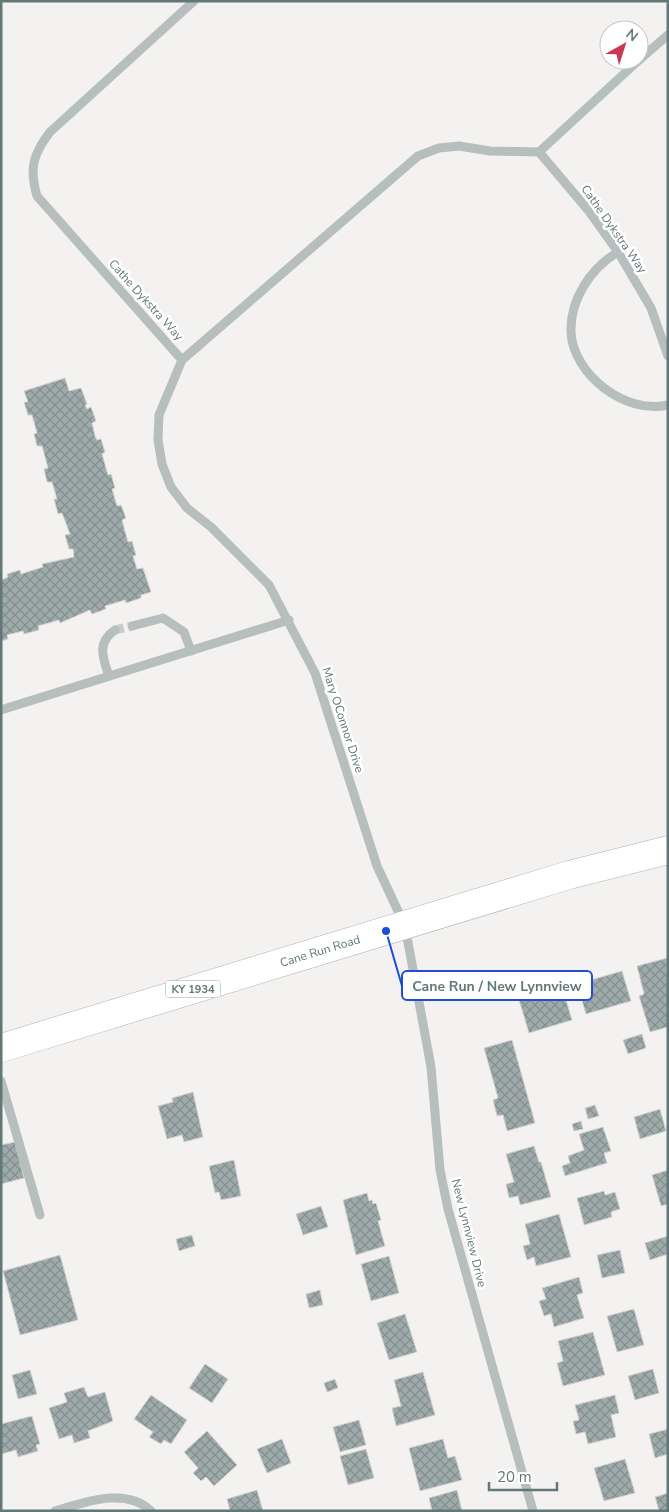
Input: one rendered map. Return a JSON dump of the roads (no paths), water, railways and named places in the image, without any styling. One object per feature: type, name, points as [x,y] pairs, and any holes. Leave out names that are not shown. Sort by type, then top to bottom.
[{"type":"highway","name":"Cane Run Road","points":[[1,1048],[569,875],[668,850]]},
{"type":"street","name":"Cathe Dykstra Way","points":[[194,1],[50,132],[38,147],[33,162],[32,180],[37,196],[182,360],[418,156],[439,148],[459,146],[490,150],[539,152],[588,210],[618,252],[651,308],[668,356]]},
{"type":"street","points":[[649,51],[668,35]]},
{"type":"street","points":[[539,152],[628,70]]},
{"type":"street","points":[[618,252],[594,271],[578,297],[571,332],[575,348],[585,368],[598,384],[614,396],[631,403],[650,407],[668,405]]},
{"type":"street","name":"Mary OConnor Drive","points":[[182,360],[159,415],[159,448],[168,480],[187,508],[211,527],[269,585],[289,620],[315,673],[377,866],[405,926]]},
{"type":"street","points":[[132,626],[163,618],[184,632],[191,651]]},
{"type":"street","points":[[1,710],[289,620]]},
{"type":"street","points":[[109,676],[101,652],[103,643],[108,635],[115,630]]},
{"type":"street","name":"New Lynnview Drive","points":[[405,926],[431,1067],[440,1170],[448,1209],[533,1511]]},
{"type":"street","points":[[1,1081],[40,1216]]},
{"type":"street","points":[[55,1511],[107,1498],[122,1498],[142,1504],[151,1511]]},
{"type":"tunnel","points":[[115,630],[132,626]]},
{"type":"place","name":"Cane Run / New Lynnview","points":[[386,931]]}]
